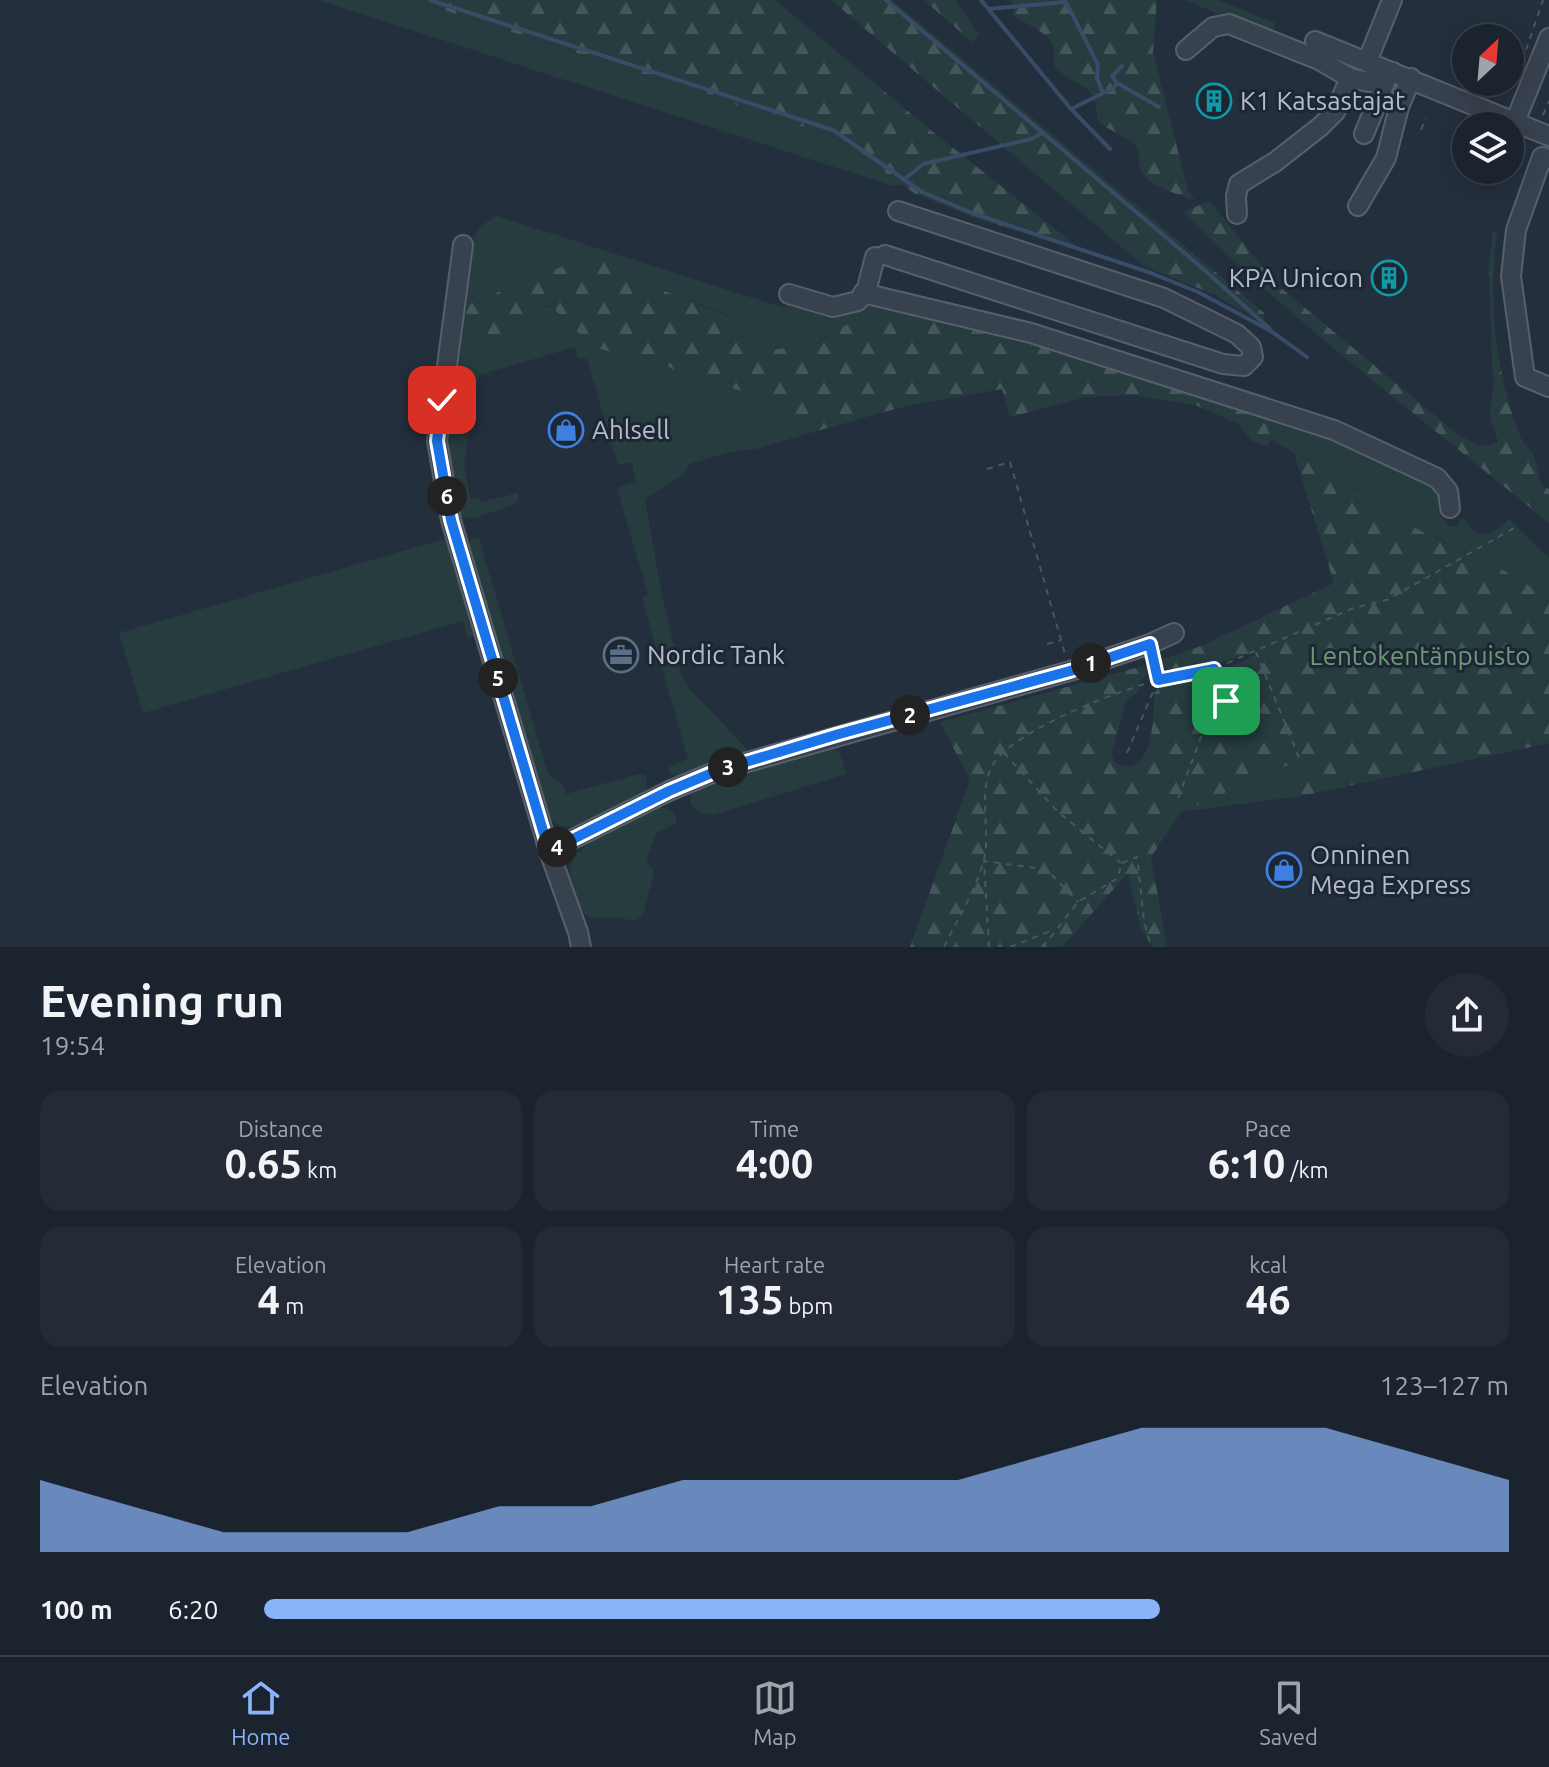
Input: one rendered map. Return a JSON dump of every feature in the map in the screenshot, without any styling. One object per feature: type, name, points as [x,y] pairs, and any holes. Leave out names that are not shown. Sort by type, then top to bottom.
[{"type":"street","points":[[1364,134],[1385,83],[1392,0]]},
{"type":"street","points":[[1186,50],[1213,27],[1229,24],[1319,60],[1350,78],[1369,82],[1385,71]]},
{"type":"street","points":[[1519,112],[1549,38]]},
{"type":"street","points":[[1315,41],[1490,112]]},
{"type":"street","points":[[1358,206],[1386,158],[1399,107],[1385,71]]},
{"type":"street","points":[[1237,214],[1239,184],[1275,162],[1321,126],[1335,112],[1350,78]]},
{"type":"street","points":[[1524,126],[1549,136]]},
{"type":"street","points":[[1549,159],[1542,157],[1516,230],[1511,276],[1525,377],[1549,387]]},
{"type":"street","points":[[789,294],[833,307],[858,301],[880,256],[1223,364],[1244,366],[1253,357],[1251,347],[1237,334],[1164,298],[898,211]]},
{"type":"street","points":[[463,245],[437,441],[451,520],[549,851],[581,947]]},
{"type":"street","points":[[863,293],[1031,333],[1334,430],[1437,478],[1448,491],[1450,508]]},
{"type":"street","points":[[549,851],[669,791],[719,770],[1070,671],[1174,633]]},
{"type":"path","points":[[1524,56],[1543,0]]},
{"type":"path","points":[[1421,130],[1426,118]]},
{"type":"path","points":[[987,469],[1010,462],[1070,671]]},
{"type":"path","points":[[989,947],[984,861],[988,780],[992,765],[1003,752],[1026,735],[1085,707],[1158,680],[1214,669],[1351,609],[1389,599],[1514,528]]},
{"type":"path","points":[[1047,644],[1061,640]]},
{"type":"path","points":[[1127,753],[1158,680],[1150,644]]},
{"type":"path","points":[[1256,651],[1300,760]]},
{"type":"path","points":[[1177,801],[1209,716],[1226,701],[1214,669]]},
{"type":"path","points":[[1003,752],[1058,812],[1121,863]]},
{"type":"path","points":[[1121,863],[1137,857],[1144,921],[1151,947]]},
{"type":"path","points":[[984,861],[1043,869],[1078,902]]},
{"type":"path","points":[[944,947],[984,861]]},
{"type":"path","points":[[1043,947],[1078,902],[1118,878],[1121,863]]},
{"type":"path","points":[[1010,947],[1057,929]]},
{"type":"green space","points":[[318,0],[413,0],[835,137],[903,184],[893,186]]},
{"type":"green space","points":[[413,0],[775,0],[928,128],[1079,248],[1073,249],[970,216],[914,193],[835,137]]},
{"type":"green space","points":[[831,0],[892,0],[1264,313],[1265,321],[1261,322],[1215,295],[1144,266]]},
{"type":"green space","points":[[924,0],[955,0],[979,35],[972,42]]},
{"type":"green space","points":[[1011,0],[1157,0],[1153,52],[1188,191],[1195,200],[1164,189],[1143,175],[1135,145],[1098,121],[1091,92],[1055,67],[1051,41],[1014,16]]},
{"type":"green space","points":[[1184,0],[1218,0],[1275,23],[1271,35]]},
{"type":"green space","points":[[1210,201],[1275,283],[1457,434],[1483,445],[1498,441],[1490,414],[1494,378],[1489,263],[1493,231],[1497,233],[1493,285],[1499,361],[1520,436],[1534,457],[1543,486],[1549,489],[1549,523],[1316,333],[1183,212]]},
{"type":"green space","points":[[497,216],[784,308],[787,303],[870,298],[1030,336],[1274,414],[1416,470],[1441,491],[1438,512],[1449,526],[1455,527],[1463,517],[1474,530],[1484,534],[1496,530],[1509,519],[1549,558],[1549,598],[1482,557],[1469,556],[1381,510],[1361,491],[1271,440],[1267,426],[1145,378],[1024,342],[900,312],[838,328],[819,342],[777,349],[760,346],[739,335],[728,315],[642,282],[612,263],[581,259],[536,312],[553,308],[592,346],[658,361],[678,372],[761,397],[790,415],[806,434],[690,464],[684,474],[645,499],[662,596],[681,675],[690,689],[746,748],[744,754],[677,777],[668,771],[669,766],[688,759],[642,598],[648,595],[617,488],[636,482],[632,462],[618,465],[587,359],[578,358],[575,347],[479,375],[475,397],[450,386],[471,248],[480,228]]},
{"type":"green space","points":[[599,256],[642,282],[728,316],[739,335],[760,346],[778,349],[819,342],[838,328],[876,314],[900,312],[1024,342],[1247,409],[1267,426],[1271,440],[1267,446],[1252,441],[1237,423],[1195,405],[1130,395],[1085,397],[1010,417],[1002,389],[906,406],[806,434],[790,415],[761,397],[678,372],[658,361],[592,346],[547,305],[540,308],[516,337],[498,347],[481,344],[468,331],[466,313],[471,303],[581,259]]},
{"type":"green space","points":[[462,414],[472,414],[464,464],[470,499],[479,498],[480,502],[518,493],[514,505],[474,518],[458,517],[445,439],[446,421]]},
{"type":"green space","name":"Lentokentänpuisto","points":[[1294,453],[1361,492],[1381,510],[1469,556],[1482,557],[1549,598],[1549,743],[1301,796],[1293,763],[1181,812],[1151,857],[1167,947],[1153,947],[1141,929],[1128,873],[1062,947],[910,947],[970,780],[940,722],[1146,665],[1149,670],[1139,683],[1138,692],[1126,701],[1112,753],[1115,763],[1128,766],[1138,763],[1144,755],[1152,730],[1154,693],[1162,685],[1205,677],[1217,690],[1211,703],[1235,716],[1243,704],[1227,679],[1227,669],[1259,651],[1191,670],[1167,668],[1158,661],[1201,646],[1334,583]]},
{"type":"green space","points":[[448,538],[477,636],[468,638],[463,621],[143,713],[119,633]]},
{"type":"green space","points":[[479,538],[548,774],[563,784],[566,794],[639,774],[646,775],[645,791],[634,800],[589,822],[563,826],[546,816],[467,548],[471,540]]},
{"type":"green space","points":[[832,747],[840,753],[846,774],[713,815],[692,806],[692,793],[697,788]]},
{"type":"green space","points":[[1294,762],[1301,796],[1181,812]]},
{"type":"green space","points":[[654,806],[669,809],[676,817],[676,823],[656,833],[646,862],[654,874],[643,914],[635,921],[616,917],[590,918],[580,906],[571,883],[569,871],[574,858],[593,840]]},
{"type":"waterway","points":[[430,0],[833,130],[922,192],[972,213],[1151,273],[1198,292],[1271,331],[1307,357]]},
{"type":"waterway","points":[[886,0],[1270,329]]},
{"type":"waterway","points":[[981,0],[1071,109],[1110,149]]},
{"type":"waterway","points":[[1065,0],[1098,65],[1097,78],[1103,93]]},
{"type":"waterway","points":[[988,9],[1066,2]]},
{"type":"waterway","points":[[1122,66],[1112,76],[1117,83],[1159,107]]},
{"type":"waterway","points":[[1071,109],[1117,83]]},
{"type":"waterway","points":[[906,178],[923,164],[1031,139],[1042,133]]},
{"type":"place","name":"K1 Katsastajat","points":[[1214,101]]},
{"type":"place","name":"KPA Unicon","points":[[1389,278]]},
{"type":"place","name":"Ahlsell","points":[[566,430]]},
{"type":"place","name":"Nordic Tank","points":[[621,655]]},
{"type":"place","name":"Onninen Mega Express","points":[[1284,870]]},
{"type":"route","points":[[442,400],[437,441],[451,520],[549,851],[669,791],[719,770],[1070,671],[1150,644],[1158,680],[1214,669],[1226,701]]}]
